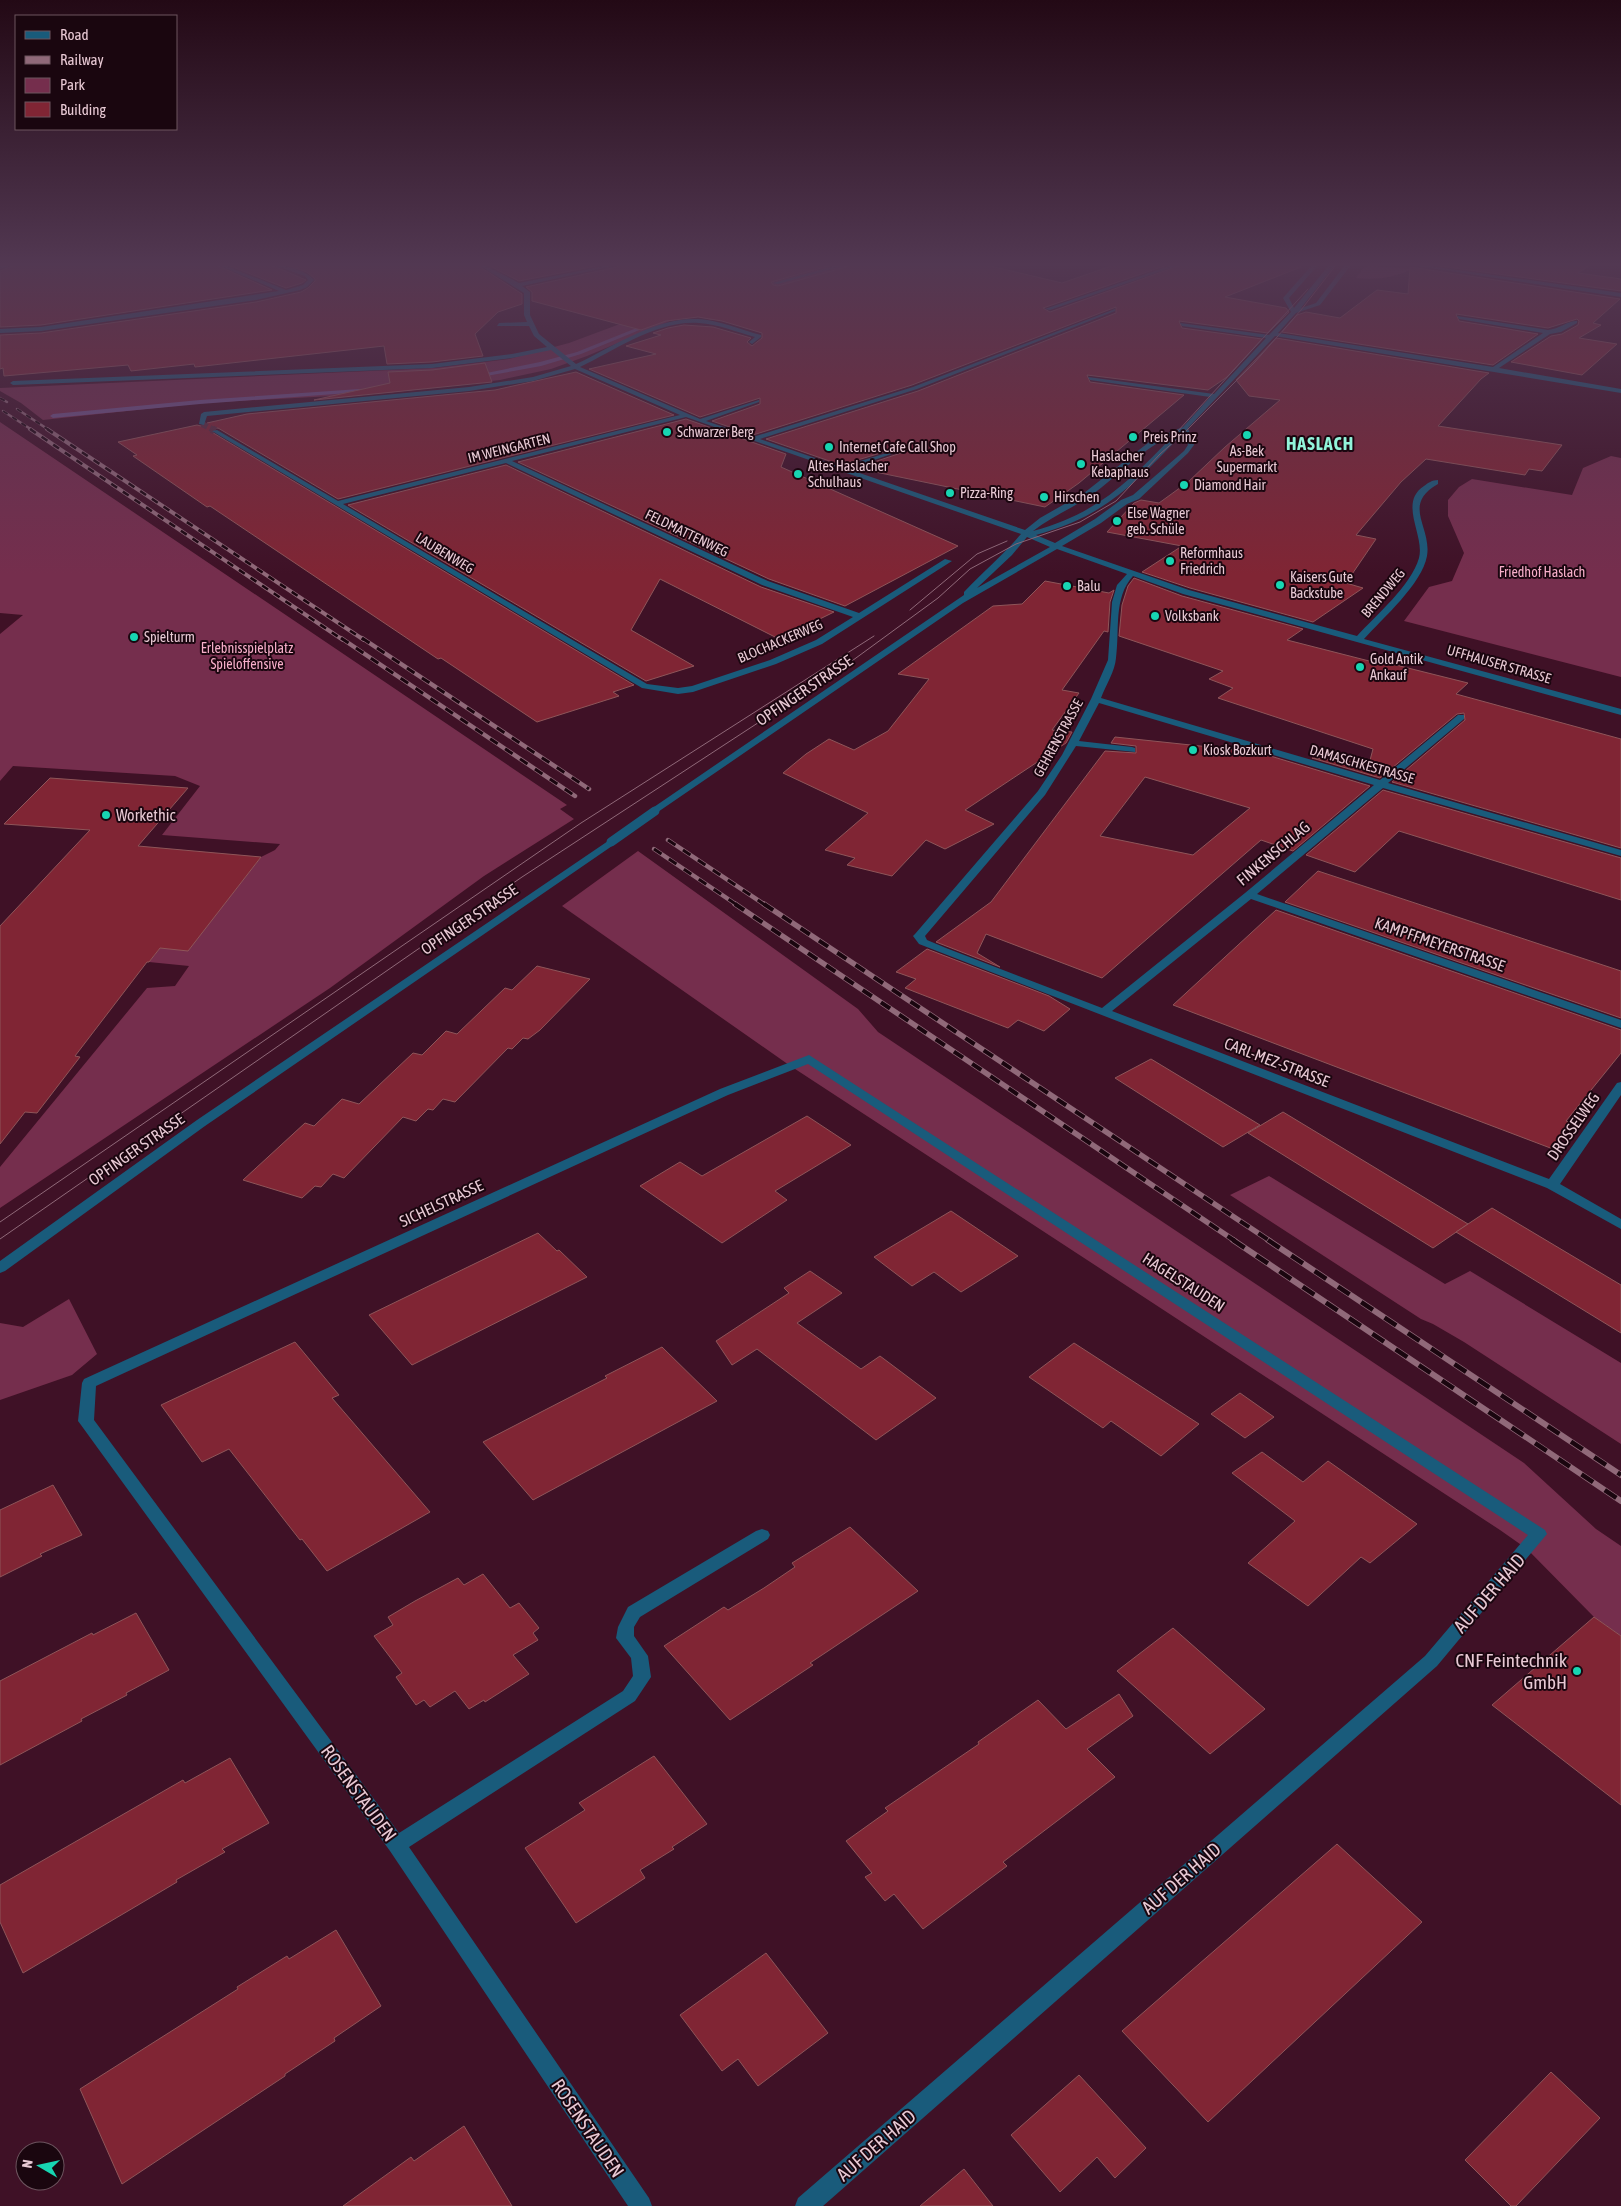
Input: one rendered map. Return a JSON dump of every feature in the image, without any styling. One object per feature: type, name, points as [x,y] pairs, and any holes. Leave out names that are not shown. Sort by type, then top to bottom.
[{"type":"street","points":[[13,383],[384,368]]},
{"type":"street","points":[[202,424],[204,414],[248,408],[383,399],[458,391],[509,383],[568,368]]},
{"type":"street","name":"UFFHAUSER STRASSE","points":[[580,368],[700,421],[842,468],[1131,574],[1212,599],[1360,638],[1621,712]]},
{"type":"street","points":[[752,438],[915,388],[965,368]]},
{"type":"street","points":[[1027,535],[1060,526],[1110,500],[1185,428],[1243,368]]},
{"type":"street","points":[[1494,368],[1621,391]]},
{"type":"street","points":[[1090,378],[1216,396]]},
{"type":"street","points":[[700,421],[757,401]]},
{"type":"street","name":"IM WEINGARTEN","points":[[337,503],[509,462],[687,416]]},
{"type":"street","name":"OPFINGER STRASSE","points":[[0,1268],[209,1117],[960,601],[1007,576],[1136,497],[1186,452],[1191,445],[1185,428],[1154,440],[1087,495],[1043,520],[1010,553],[988,571],[960,601]]},
{"type":"street","name":"LAUBENWEG","points":[[215,431],[630,678],[645,686],[665,689]]},
{"type":"street","points":[[842,468],[904,448]]},
{"type":"street","name":"FELDMATTENWEG","points":[[509,462],[765,584],[859,616]]},
{"type":"street","name":"BRENDWEG","points":[[1360,638],[1417,572],[1423,558],[1424,545],[1415,508],[1420,492],[1435,482]]},
{"type":"street","name":"BLOCHACKERWEG","points":[[665,689],[678,691],[693,689],[774,662],[819,642],[948,562]]},
{"type":"street","name":"GEHRENSTRASSE","points":[[919,936],[1042,793],[1073,743],[1096,699],[1112,660],[1116,602],[1121,585],[1131,574]]},
{"type":"street","name":"DAMASCHKESTRASSE","points":[[1096,699],[1621,853]]},
{"type":"street","name":"FINKENSCHLAG","points":[[1104,1012],[1249,895],[1461,717]]},
{"type":"street","points":[[1073,743],[1132,750]]},
{"type":"street","name":"KAMPFFMEYERSTRASSE","points":[[1249,895],[1621,1024]]},
{"type":"street","name":"CARL-MEZ-STRASSE","points":[[919,936],[923,942],[942,950],[1552,1185],[1621,1224]]},
{"type":"street","name":"SICHELSTRASSE","points":[[89,1383],[730,1089],[809,1059]]},
{"type":"street","name":"HAGELSTAUDEN","points":[[809,1059],[1539,1534]]},
{"type":"street","name":"DROSSELWEG","points":[[1552,1185],[1621,1086]]},
{"type":"street","name":"ROSENSTAUDEN","points":[[89,1383],[86,1421],[397,1845],[641,2206]]},
{"type":"street","name":"AUF DER HAID","points":[[806,2206],[1430,1661],[1539,1534]]},
{"type":"street","points":[[397,1845],[629,1696],[642,1677],[639,1656],[625,1638],[626,1627],[634,1612],[762,1535]]},
{"type":"green space","points":[[436,368],[554,368],[500,380],[387,393],[202,403],[43,420],[21,403],[0,391],[0,388]]},
{"type":"green space","name":"Erlebnisspielplatz Spieloffensive","points":[[0,422],[567,805],[560,809],[574,819],[484,876],[330,988],[0,1208],[0,1167],[147,988],[175,986],[189,966],[149,962],[160,948],[188,950],[261,857],[275,850],[280,844],[162,835],[200,786],[175,776],[13,766],[0,781],[0,634],[23,615],[0,613]]},
{"type":"green space","name":"Friedhof Haslach","points":[[1611,456],[1621,458],[1621,677],[1404,621],[1429,587],[1452,581],[1464,553],[1448,516],[1448,500],[1459,487],[1472,479],[1572,495],[1583,468]]},
{"type":"green space","points":[[638,851],[858,1009],[878,1032],[1524,1463],[1596,1529],[1621,1546],[1621,1636],[1594,1617],[1527,1549],[1500,1530],[789,1065],[562,906]]},
{"type":"green space","points":[[1269,1176],[1445,1284],[1470,1271],[1621,1363],[1621,1444],[1464,1342],[1421,1319],[1230,1195]]},
{"type":"green space","points":[[69,1299],[97,1354],[72,1375],[0,1400],[0,1323],[23,1327]]},
{"type":"building","points":[[0,368],[95,368],[4,376],[3,368]]},
{"type":"building","points":[[129,368],[158,368],[131,371]]},
{"type":"building","points":[[487,368],[492,382],[314,400],[390,383],[388,372]]},
{"type":"building","points":[[957,368],[912,385],[753,435],[712,421],[760,404],[760,398],[700,417],[589,369]]},
{"type":"building","points":[[977,368],[1235,368],[1227,377],[1208,390],[1087,375],[1090,382],[1184,395],[1079,483],[1045,507],[856,468],[907,451],[907,445],[841,465],[766,439],[918,391]]},
{"type":"building","points":[[1247,368],[1458,368],[1489,373],[1481,379],[1438,426],[1562,445],[1542,471],[1529,469],[1525,475],[1426,459],[1401,482],[1356,535],[1376,539],[1346,583],[1363,588],[1313,622],[1190,588],[1142,572],[1182,546],[1107,532],[1134,503],[1141,500],[1159,503],[1188,482],[1225,447],[1280,400],[1249,396],[1236,380]]},
{"type":"building","points":[[1543,368],[1590,368],[1582,375]]},
{"type":"building","points":[[576,372],[674,415],[338,499],[218,428],[210,431],[634,685],[613,692],[619,696],[537,722],[441,658],[438,659],[210,506],[207,507],[133,456],[137,455],[118,442],[197,425],[205,427],[207,423],[247,414],[495,390]]},
{"type":"building","points":[[686,419],[786,454],[781,467],[958,546],[845,606],[769,579],[518,462]]},
{"type":"building","points":[[506,465],[761,587],[834,612],[779,639],[660,579],[631,630],[694,666],[646,681],[348,505]]},
{"type":"building","points":[[1134,578],[1182,596],[1303,629],[1287,640],[1377,663],[1380,661],[1468,683],[1456,694],[1621,739],[1621,848],[1392,782],[1465,720],[1464,713],[1457,714],[1380,778],[1312,758],[1369,764],[1373,749],[1218,698],[1233,688],[1209,679],[1223,671],[1119,636],[1122,605],[1128,586]]},
{"type":"building","points":[[1045,581],[1109,593],[1114,590],[1110,602],[1108,632],[1104,631],[1062,690],[1079,693],[1052,730],[1072,732],[1066,743],[965,810],[994,824],[945,849],[926,840],[892,876],[847,865],[855,858],[825,850],[868,813],[783,773],[806,754],[829,739],[854,750],[888,731],[929,679],[898,674],[993,606],[1022,604]]},
{"type":"building","points":[[1115,737],[1257,752],[1370,786],[1293,851],[1261,840],[1102,978],[986,934],[977,953],[1000,967],[936,942],[991,902],[1105,751],[1136,753],[1136,746],[1111,743]],"holes":[[[1145,777],[1250,808],[1193,855],[1100,836]]]},
{"type":"building","points":[[50,778],[188,788],[138,846],[261,857],[188,951],[160,948],[147,962],[75,1056],[80,1057],[37,1113],[25,1112],[0,1144],[0,926],[90,830],[4,824]]},
{"type":"building","points":[[1383,790],[1621,858],[1621,900],[1399,831],[1355,872],[1306,855]]},
{"type":"building","points":[[1318,871],[1621,971],[1621,1018],[1285,902]]},
{"type":"building","points":[[1276,910],[1621,1030],[1621,1053],[1566,1121],[1572,1123],[1553,1149],[1173,1005]]},
{"type":"building","points":[[927,949],[1049,996],[1070,1009],[1044,1031],[1018,1020],[1008,1028],[905,988],[916,979],[896,972]]},
{"type":"building","points":[[537,966],[590,979],[540,1030],[528,1039],[523,1038],[512,1049],[508,1048],[455,1102],[443,1099],[433,1110],[428,1109],[416,1121],[403,1117],[344,1178],[333,1174],[321,1187],[315,1186],[302,1198],[243,1180],[305,1123],[314,1126],[342,1099],[359,1104],[413,1053],[422,1055],[446,1031],[457,1034],[505,988],[512,990]]},
{"type":"building","points":[[1151,1059],[1260,1125],[1223,1147],[1115,1078]]},
{"type":"building","points":[[1283,1112],[1468,1224],[1433,1248],[1248,1133]]},
{"type":"building","points":[[807,1116],[851,1145],[775,1191],[787,1200],[722,1243],[640,1186],[680,1162],[702,1176]]},
{"type":"building","points":[[1492,1208],[1621,1285],[1621,1333],[1456,1232]]},
{"type":"building","points":[[951,1211],[1018,1256],[961,1292],[934,1272],[912,1286],[874,1257]]},
{"type":"building","points":[[538,1233],[587,1277],[412,1365],[369,1315]]},
{"type":"building","points":[[810,1271],[842,1293],[797,1323],[861,1369],[880,1356],[936,1398],[876,1440],[757,1349],[732,1365],[716,1341],[789,1293],[784,1288]]},
{"type":"building","points":[[295,1342],[339,1395],[332,1398],[430,1512],[327,1571],[302,1539],[300,1540],[229,1449],[202,1462],[161,1405]]},
{"type":"building","points":[[1074,1343],[1199,1424],[1161,1456],[1111,1421],[1103,1428],[1029,1377]]},
{"type":"building","points":[[662,1347],[717,1401],[533,1500],[483,1442],[607,1378],[605,1376]]},
{"type":"building","points":[[1240,1393],[1274,1417],[1245,1438],[1211,1414]]},
{"type":"building","points":[[1262,1452],[1303,1482],[1328,1461],[1417,1524],[1370,1563],[1361,1557],[1308,1606],[1248,1563],[1295,1521],[1232,1473]]},
{"type":"building","points":[[53,1485],[82,1535],[40,1554],[42,1556],[0,1577],[0,1510]]},
{"type":"building","points":[[850,1527],[918,1591],[810,1663],[813,1665],[730,1720],[664,1646],[724,1607],[728,1610],[764,1588],[795,1567],[792,1563]]},
{"type":"building","points":[[483,1574],[510,1608],[519,1603],[539,1628],[533,1633],[538,1640],[513,1655],[529,1674],[485,1702],[484,1700],[469,1709],[455,1691],[430,1707],[424,1700],[416,1705],[396,1677],[402,1673],[374,1636],[393,1625],[388,1617],[415,1601],[458,1578],[464,1585]]},
{"type":"building","points":[[136,1613],[169,1670],[81,1719],[82,1721],[0,1765],[0,1681],[92,1633],[93,1635]]},
{"type":"building","name":"CNF Feintechnik GmbH","points":[[1594,1617],[1621,1636],[1621,1805],[1492,1705]]},
{"type":"building","points":[[1173,1628],[1265,1709],[1210,1754],[1117,1671]]},
{"type":"building","points":[[1119,1694],[1133,1716],[1087,1749],[1115,1777],[1003,1862],[1007,1866],[923,1929],[894,1894],[885,1901],[865,1877],[872,1873],[846,1841],[888,1811],[885,1808],[979,1744],[978,1742],[1038,1700],[1066,1729]]},
{"type":"building","points":[[654,1756],[707,1824],[672,1847],[674,1849],[640,1870],[645,1878],[576,1923],[525,1848],[585,1810],[579,1803]]},
{"type":"building","points":[[230,1758],[269,1823],[222,1849],[225,1852],[176,1880],[177,1882],[23,1973],[0,1922],[0,1885],[183,1780],[185,1783]]},
{"type":"building","points":[[1337,1844],[1422,1922],[1208,2122],[1122,2031]]},
{"type":"building","points":[[336,1930],[381,2006],[334,2038],[335,2041],[285,2074],[285,2076],[122,2184],[80,2089],[238,1989],[237,1987],[287,1956],[289,1959]]},
{"type":"building","points":[[766,1953],[828,2033],[758,2086],[738,2059],[722,2071],[680,2015]]},
{"type":"building","points":[[1551,2072],[1600,2118],[1516,2206],[1511,2206],[1465,2160]]},
{"type":"building","points":[[1079,2075],[1146,2148],[1115,2178],[1097,2157],[1060,2192],[1011,2135]]},
{"type":"building","points":[[464,2126],[512,2206],[343,2206],[411,2157],[414,2161]]},
{"type":"building","points":[[964,2169],[993,2206],[920,2206]]},
{"type":"waterway","points":[[475,376],[519,368]]},
{"type":"waterway","points":[[53,416],[200,402],[360,391]]},
{"type":"tunnel","points":[[202,424],[212,429]]},
{"type":"tram line","points":[[1177,432],[1236,368]]},
{"type":"tram line","points":[[0,1239],[522,877],[845,666],[938,598],[970,569],[1016,544],[1080,522],[1116,501],[1160,454],[1185,432],[1249,368]]},
{"type":"tram line","points":[[910,610],[977,554],[1007,541]]},
{"type":"tram line","points":[[0,1222],[581,823],[874,636]]},
{"type":"railway","points":[[0,398],[7,402]]},
{"type":"railway","points":[[17,409],[49,430]]},
{"type":"railway","points":[[3,411],[32,430]]},
{"type":"railway","points":[[30,429],[343,640]]},
{"type":"railway","points":[[47,429],[364,640]]},
{"type":"railway","points":[[341,638],[575,796]]},
{"type":"railway","points":[[362,638],[589,789]]},
{"type":"railway","points":[[668,840],[765,905]]},
{"type":"railway","points":[[654,849],[737,905]]},
{"type":"railway","points":[[735,904],[1235,1241]]},
{"type":"railway","points":[[764,904],[1270,1241]]},
{"type":"railway","points":[[1233,1240],[1621,1501]]},
{"type":"railway","points":[[1268,1240],[1621,1475]]},
{"type":"place","name":"Schwarzer Berg","points":[[667,432]]},
{"type":"place","name":"As-Bek Supermarkt","points":[[1247,435]]},
{"type":"place","name":"Preis Prinz","points":[[1133,437]]},
{"type":"place","name":"Internet Cafe Call Shop","points":[[829,447]]},
{"type":"place","name":"Haslacher Kebaphaus","points":[[1081,464]]},
{"type":"place","name":"Altes Haslacher Schulhaus","points":[[798,474]]},
{"type":"place","name":"Diamond Hair","points":[[1184,485]]},
{"type":"place","name":"Pizza-Ring","points":[[950,493]]},
{"type":"place","name":"Hirschen","points":[[1044,497]]},
{"type":"place","name":"Else Wagner geb. Schüle","points":[[1117,521]]},
{"type":"place","name":"Reformhaus Friedrich","points":[[1170,561]]},
{"type":"place","name":"Kaisers Gute Backstube","points":[[1280,585]]},
{"type":"place","name":"Balu","points":[[1067,586]]},
{"type":"place","name":"Volksbank","points":[[1155,616]]},
{"type":"place","name":"Spielturm","points":[[134,637]]},
{"type":"place","name":"Gold Antik Ankauf","points":[[1360,667]]},
{"type":"place","name":"Kiosk Bozkurt","points":[[1193,750]]},
{"type":"place","name":"Workethic","points":[[106,815]]},
{"type":"place","name":"CNF Feintechnik GmbH","points":[[1577,1671]]},
{"type":"district","name":"HASLACH","points":[[1320,444]]}]
